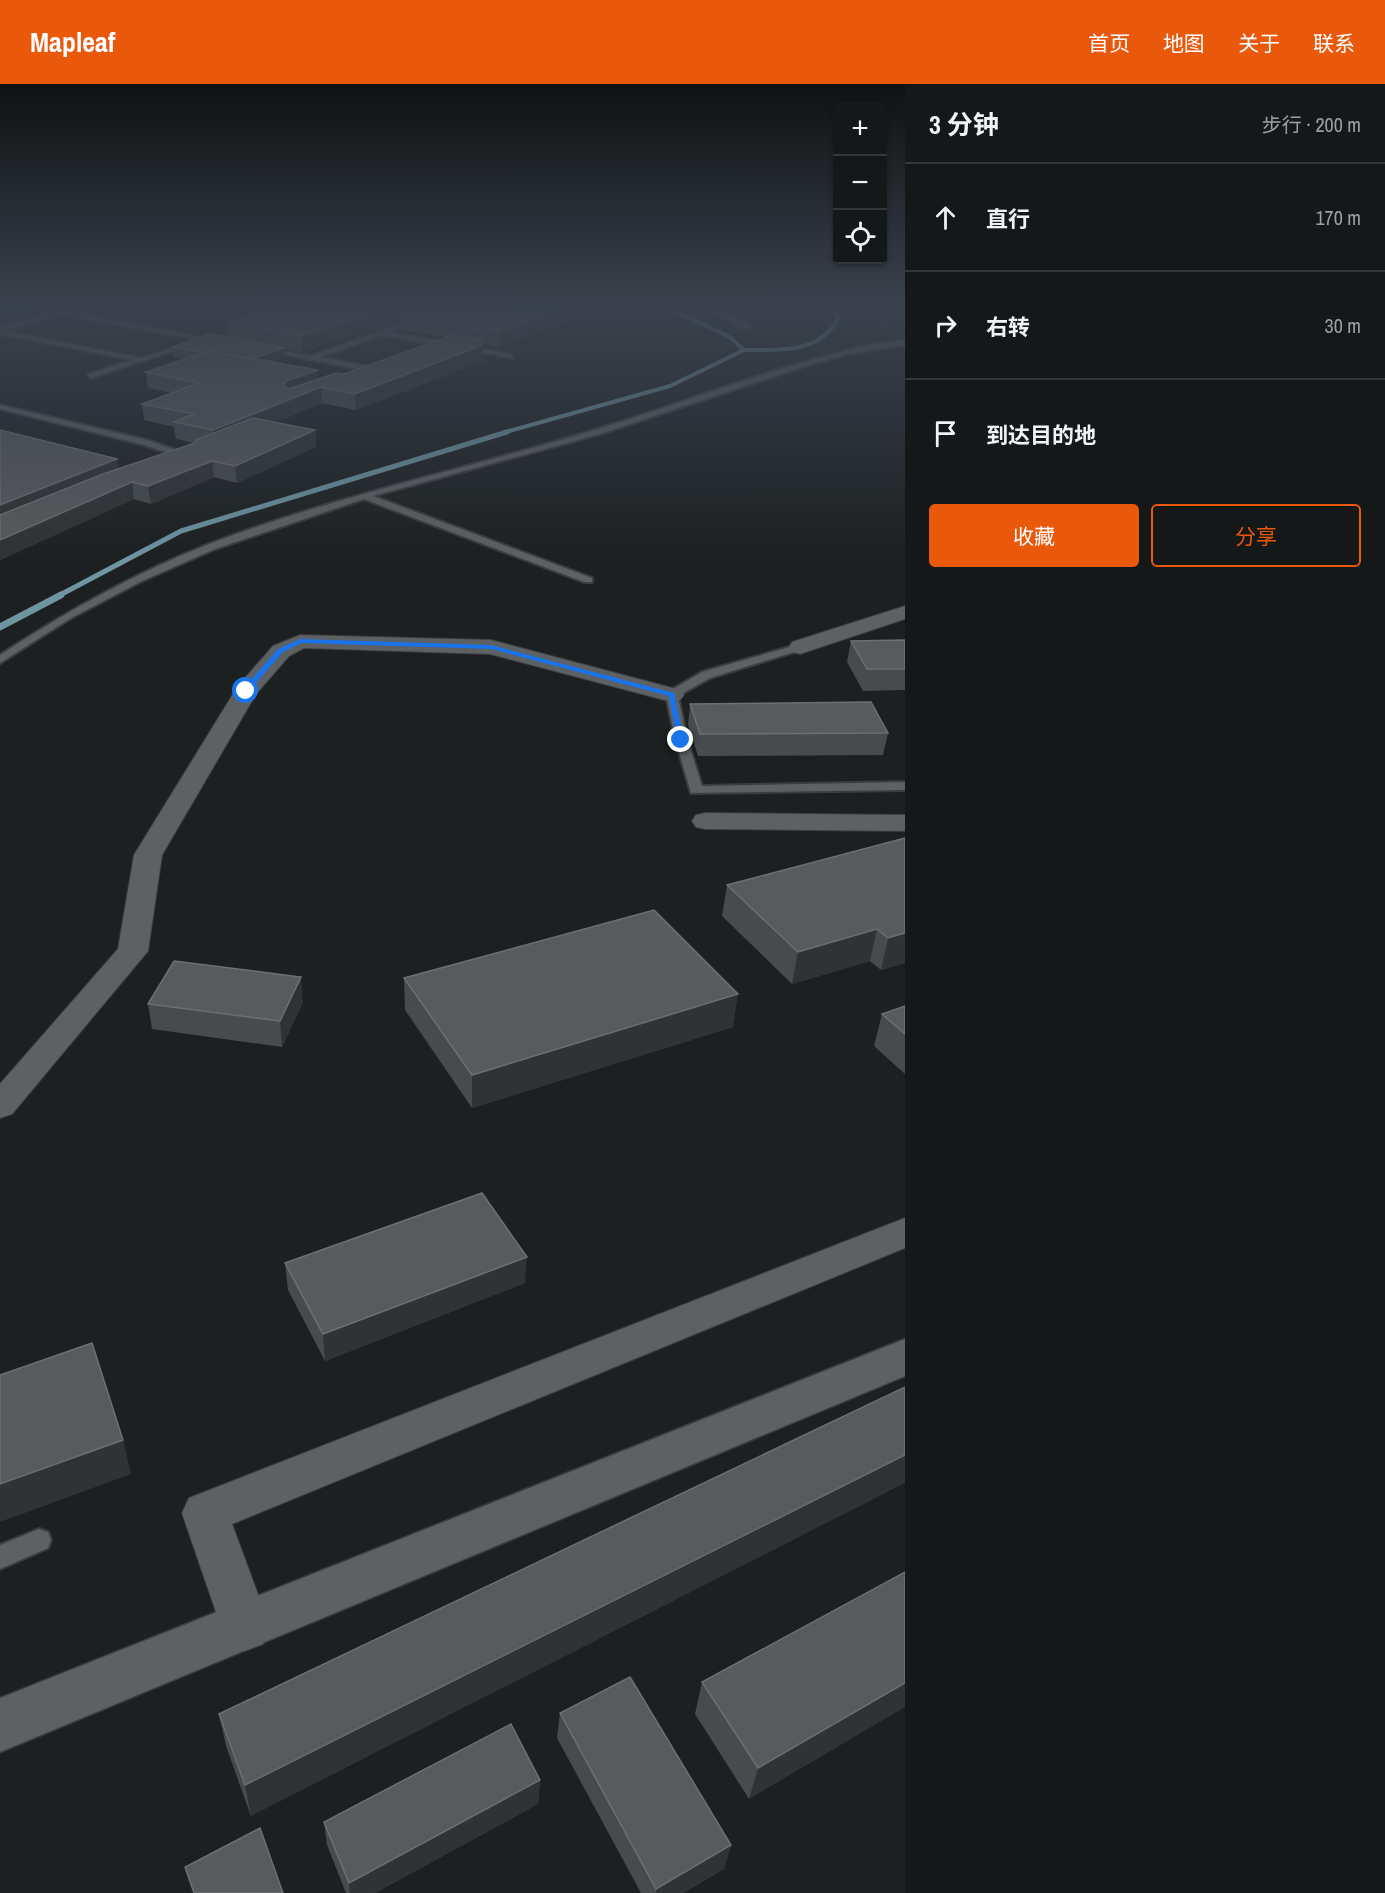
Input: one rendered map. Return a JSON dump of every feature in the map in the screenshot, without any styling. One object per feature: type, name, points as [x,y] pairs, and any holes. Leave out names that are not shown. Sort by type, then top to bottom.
[{"type":"street","points":[[800,647],[905,612]]},
{"type":"street","points":[[0,1106],[133,951],[148,855],[246,691],[281,651],[300,641],[491,647],[672,695]]},
{"type":"street","points":[[705,821],[905,822]]},
{"type":"street","points":[[244,1627],[206,1513],[905,1232]]},
{"type":"street","points":[[0,1725],[905,1357]]},
{"type":"lane","points":[[0,660],[37,632],[156,569],[301,514],[600,431],[723,391]]},
{"type":"lane","points":[[0,407],[144,442],[192,457],[175,463]]},
{"type":"lane","points":[[364,496],[588,580]]},
{"type":"lane","points":[[800,647],[706,675],[672,695],[681,740],[696,790],[905,786]]},
{"type":"lane","points":[[0,1557],[39,1540]]},
{"type":"building","points":[[176,391],[310,391],[213,430],[174,422],[194,414],[142,404]]},
{"type":"building","points":[[342,391],[362,391],[355,394]]},
{"type":"building","points":[[252,418],[315,430],[235,466],[212,461],[148,486],[132,482],[0,540],[0,515],[103,474],[195,443],[196,440]]},
{"type":"building","points":[[0,430],[117,459],[0,505]]},
{"type":"building","points":[[905,640],[905,669],[867,669],[851,641]]},
{"type":"building","points":[[871,702],[888,733],[700,734],[690,704]]},
{"type":"building","points":[[905,838],[905,933],[888,938],[877,929],[798,952],[727,885]]},
{"type":"building","points":[[654,910],[738,994],[472,1075],[404,978]]},
{"type":"building","points":[[174,961],[301,977],[280,1021],[148,1004]]},
{"type":"building","points":[[905,1006],[905,1034],[882,1014]]},
{"type":"building","points":[[482,1193],[527,1257],[323,1334],[285,1263]]},
{"type":"building","points":[[92,1343],[123,1440],[0,1484],[0,1375]]},
{"type":"building","points":[[905,1387],[905,1455],[245,1785],[219,1714]]},
{"type":"building","points":[[905,1572],[905,1683],[758,1768],[702,1682]]},
{"type":"building","points":[[630,1677],[731,1845],[656,1889],[560,1713]]},
{"type":"building","points":[[511,1724],[540,1780],[349,1883],[324,1822]]},
{"type":"building","points":[[260,1828],[283,1893],[194,1893],[185,1867]]},
{"type":"waterway","points":[[502,433],[651,391]]},
{"type":"waterway","points":[[58,596],[181,531],[507,432]]},
{"type":"waterway","points":[[0,627],[61,595]]},
{"type":"route","points":[[246,691],[281,651],[300,641],[491,647],[672,695],[681,740]]}]
